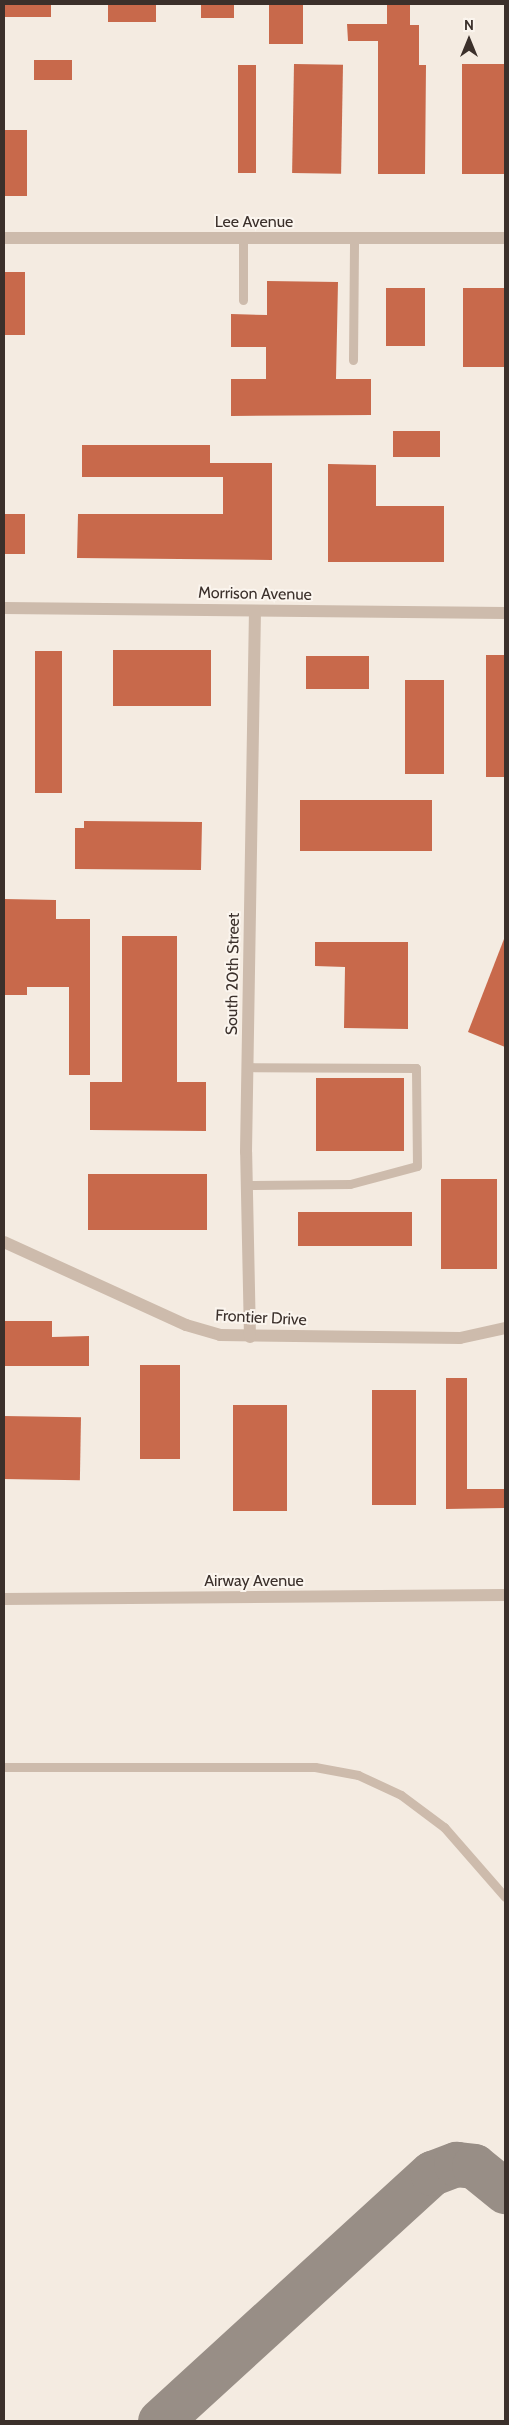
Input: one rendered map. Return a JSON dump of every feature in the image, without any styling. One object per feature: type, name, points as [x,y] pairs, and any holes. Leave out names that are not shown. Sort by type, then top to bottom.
[{"type":"street","name":"Lee Avenue","points":[[4,238],[505,238]]},
{"type":"street","name":"Morrison Avenue","points":[[4,608],[505,613]]},
{"type":"street","name":"South 20th Street","points":[[250,1337],[247,1185],[255,611]]},
{"type":"street","name":"Frontier Drive","points":[[4,1242],[186,1325],[214,1334],[250,1337],[460,1338],[505,1328]]},
{"type":"street","name":"Airway Avenue","points":[[4,1599],[505,1596]]},
{"type":"lane","points":[[243,238],[243,300]]},
{"type":"lane","points":[[353,360],[354,238]]},
{"type":"lane","points":[[247,1185],[350,1184],[417,1166],[416,1068],[248,1067]]},
{"type":"lane","points":[[4,1767],[315,1767],[358,1775],[401,1795],[444,1827],[505,1897]]},
{"type":"building","points":[[4,4],[51,4],[51,17],[4,17]]},
{"type":"building","points":[[108,4],[156,4],[156,22],[108,22]]},
{"type":"building","points":[[201,4],[234,4],[234,18],[201,18]]},
{"type":"building","points":[[269,4],[303,4],[303,44],[269,44]]},
{"type":"building","points":[[387,4],[410,4],[410,25],[419,25],[419,65],[426,65],[425,174],[378,174],[378,41],[348,41],[347,24],[387,24]]},
{"type":"building","points":[[34,60],[72,60],[72,80],[34,80]]},
{"type":"building","points":[[294,64],[343,65],[341,174],[292,173]]},
{"type":"building","points":[[462,64],[505,64],[505,174],[462,174]]},
{"type":"building","points":[[238,65],[256,65],[256,173],[238,173]]},
{"type":"building","points":[[4,130],[27,130],[27,196],[4,196]]},
{"type":"building","points":[[4,272],[25,272],[25,335],[4,335]]},
{"type":"building","points":[[267,281],[338,282],[336,379],[371,379],[371,415],[231,416],[231,379],[266,379],[266,347],[231,347],[231,314],[267,315]]},
{"type":"building","points":[[386,288],[425,288],[425,346],[386,346]]},
{"type":"building","points":[[463,288],[505,288],[505,367],[463,367]]},
{"type":"building","points":[[393,431],[440,431],[440,457],[393,457]]},
{"type":"building","points":[[82,445],[210,445],[210,463],[272,463],[272,560],[77,558],[78,514],[223,514],[223,477],[82,477]]},
{"type":"building","points":[[328,464],[376,465],[376,506],[444,506],[444,562],[328,562]]},
{"type":"building","points":[[4,514],[25,514],[25,554],[4,554]]},
{"type":"building","points":[[113,650],[211,650],[211,706],[113,706]]},
{"type":"building","points":[[35,651],[62,651],[62,793],[35,793]]},
{"type":"building","points":[[486,655],[505,655],[505,777],[486,777]]},
{"type":"building","points":[[306,656],[369,656],[369,689],[306,689]]},
{"type":"building","points":[[405,680],[444,680],[444,774],[405,774]]},
{"type":"building","points":[[300,800],[432,800],[432,851],[300,851]]},
{"type":"building","points":[[84,821],[202,822],[201,870],[75,869],[75,828],[84,828]]},
{"type":"building","points":[[4,899],[56,900],[56,919],[90,919],[90,1075],[69,1075],[69,987],[27,987],[27,995],[4,995]]},
{"type":"building","points":[[122,936],[177,936],[177,1082],[206,1082],[206,1131],[90,1130],[90,1082],[122,1082]]},
{"type":"building","points":[[505,940],[505,1047],[468,1032]]},
{"type":"building","points":[[315,942],[408,942],[408,1029],[344,1028],[345,967],[315,966]]},
{"type":"building","points":[[316,1078],[404,1078],[404,1151],[316,1151]]},
{"type":"building","points":[[88,1174],[207,1174],[207,1230],[88,1230]]},
{"type":"building","points":[[441,1179],[497,1179],[497,1269],[441,1269]]},
{"type":"building","points":[[298,1212],[412,1212],[412,1246],[298,1246]]},
{"type":"building","points":[[4,1321],[52,1321],[52,1337],[89,1336],[89,1366],[4,1366]]},
{"type":"building","points":[[140,1365],[180,1365],[180,1459],[140,1459]]},
{"type":"building","points":[[446,1378],[467,1378],[467,1489],[505,1489],[505,1508],[446,1509]]},
{"type":"building","points":[[372,1390],[416,1390],[416,1505],[372,1505]]},
{"type":"building","points":[[233,1405],[287,1405],[287,1511],[233,1511]]},
{"type":"building","points":[[4,1416],[81,1417],[80,1480],[4,1479]]},
{"type":"taxiway","points":[[160,2421],[432,2173],[456,2164],[474,2166],[505,2191]]}]
